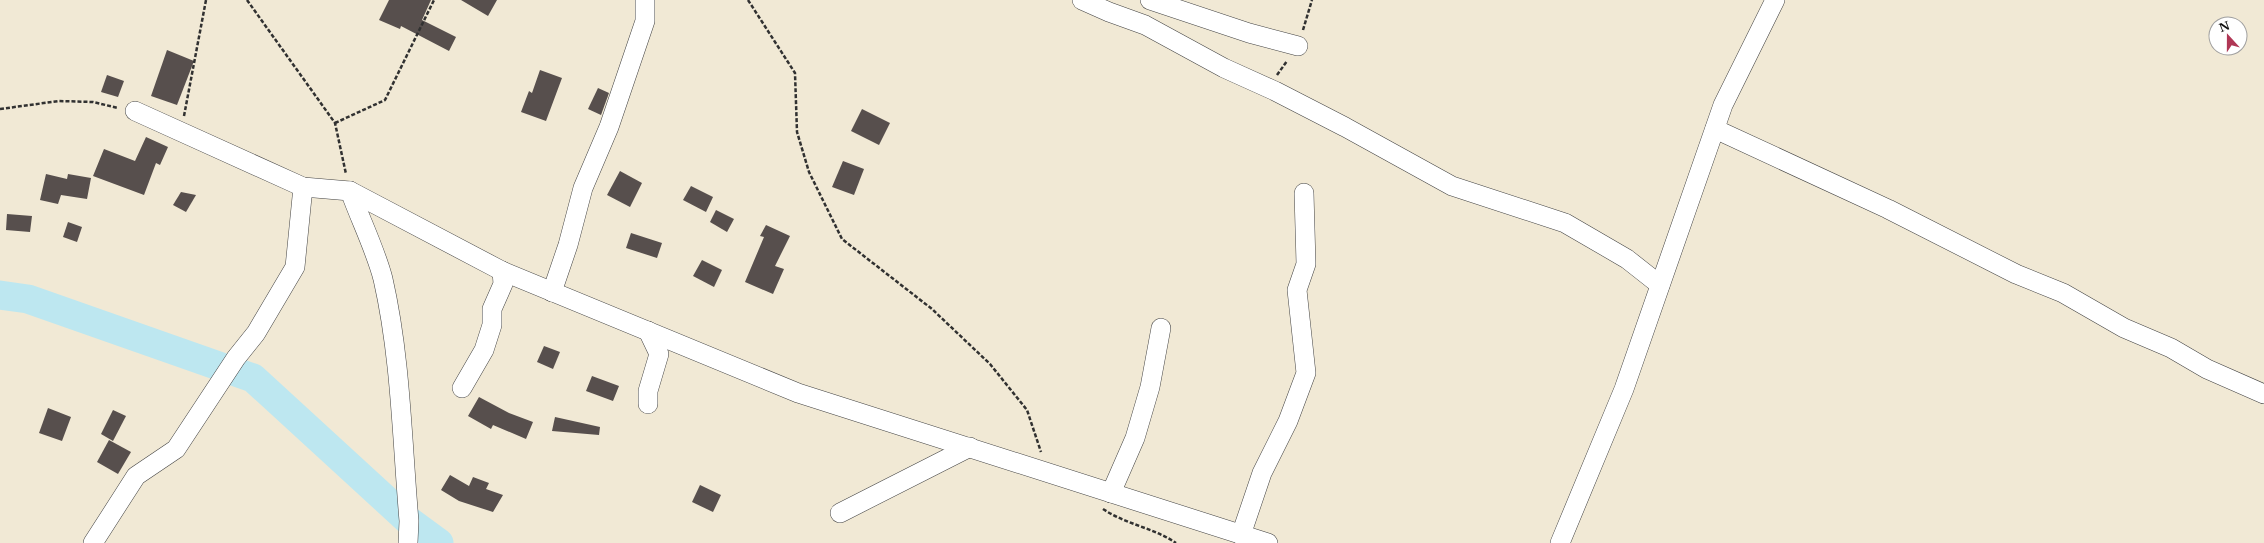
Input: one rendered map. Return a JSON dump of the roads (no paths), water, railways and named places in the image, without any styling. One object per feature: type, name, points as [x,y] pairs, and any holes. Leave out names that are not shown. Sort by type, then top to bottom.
[{"type":"street","points":[[552,292],[568,245],[583,188],[609,127],[645,21],[645,0]]},
{"type":"street","points":[[1082,0],[1144,25],[1224,68],[1275,91],[1345,127],[1452,186],[1565,223],[1627,259],[1660,285]]},
{"type":"street","points":[[1150,0],[1249,33],[1298,46]]},
{"type":"street","points":[[1560,543],[1624,389],[1723,105],[1775,0]]},
{"type":"street","points":[[135,111],[303,187],[350,191],[502,271],[798,393],[1044,471],[1105,500],[1241,534],[1268,543]]},
{"type":"street","points":[[1715,129],[1888,209],[2016,274],[2063,293],[2124,328],[2171,348],[2208,368],[2264,394]]},
{"type":"street","points":[[93,543],[136,476],[176,449],[236,358],[256,333],[295,267],[303,187]]},
{"type":"street","points":[[350,191],[382,278],[391,325],[398,384],[409,521],[409,543]]},
{"type":"street","points":[[1241,534],[1262,472],[1288,421],[1306,373],[1297,290],[1306,264],[1304,194]]},
{"type":"street","points":[[462,388],[484,350],[492,325],[492,309],[503,284],[502,271]]},
{"type":"street","points":[[1105,500],[1135,438],[1150,387],[1161,328]]},
{"type":"street","points":[[648,331],[659,354],[648,391],[648,404]]},
{"type":"street","points":[[840,513],[970,447]]},
{"type":"waterway","points":[[0,295],[28,299],[253,378],[409,521],[439,543]]}]
